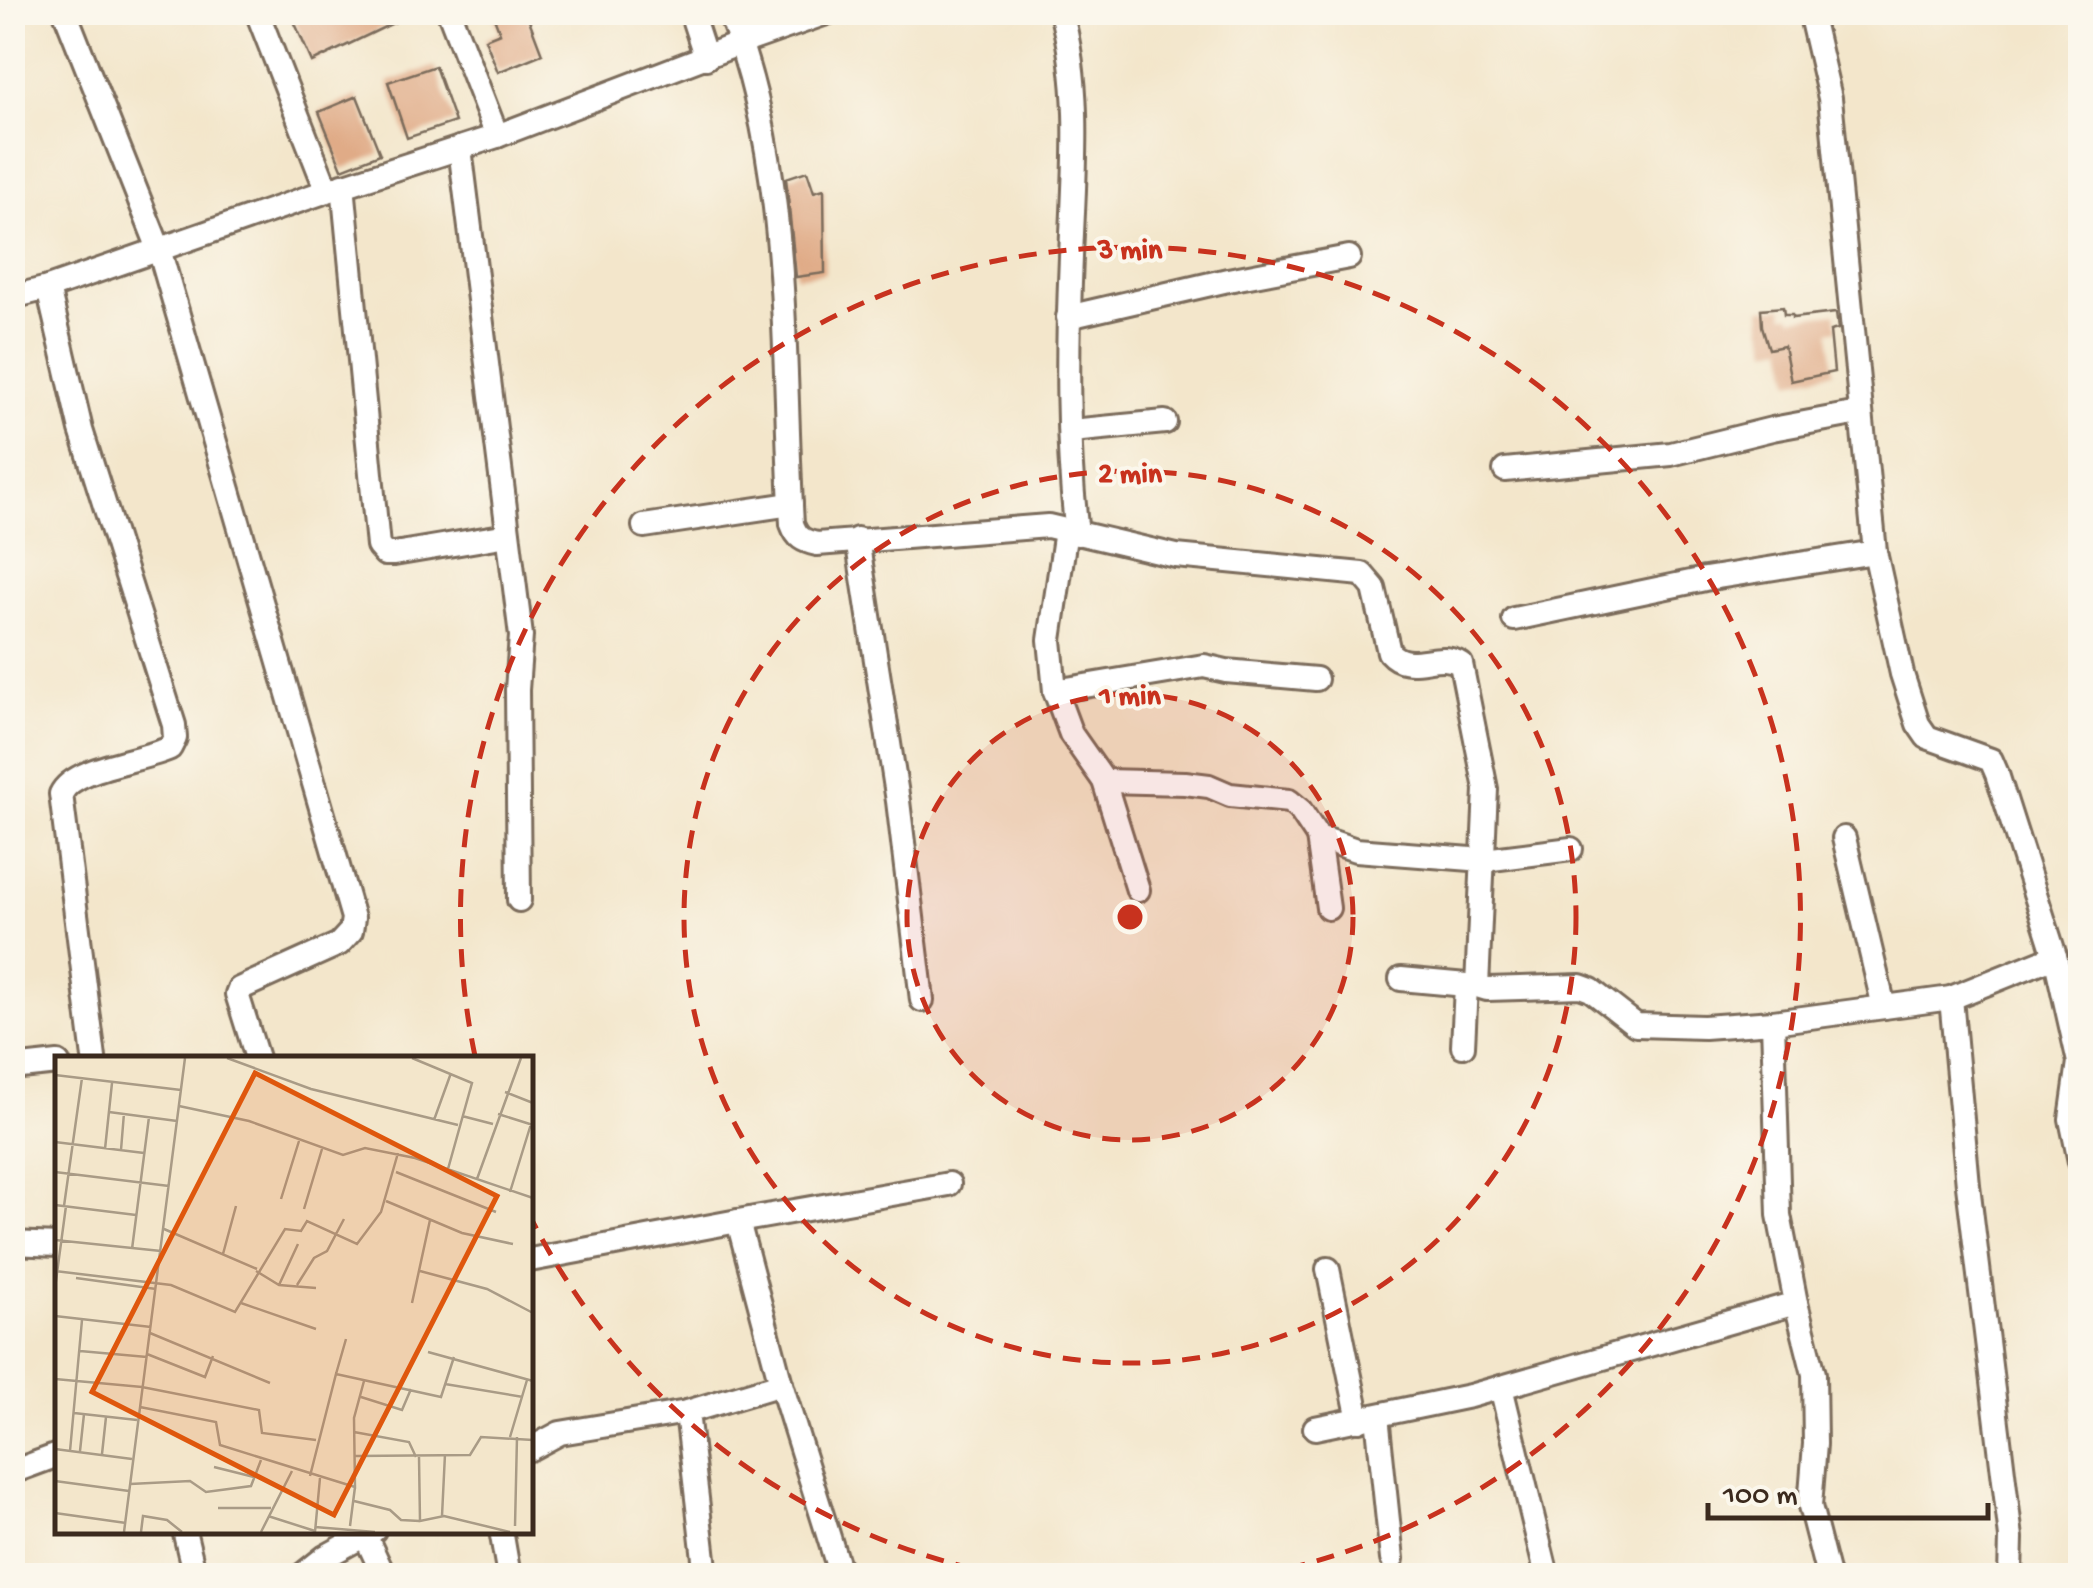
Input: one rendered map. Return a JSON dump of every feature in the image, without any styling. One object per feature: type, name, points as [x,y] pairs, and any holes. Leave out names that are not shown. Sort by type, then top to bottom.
[{"type":"street","points":[[64,12],[159,249],[352,918],[351,931],[339,944],[239,989],[241,1010],[256,1056]]},
{"type":"street","points":[[257,12],[335,188],[378,546],[386,554],[394,554],[508,535]]},
{"type":"street","points":[[449,12],[497,136]]},
{"type":"street","points":[[690,12],[706,58]]},
{"type":"street","points":[[729,12],[764,126],[776,219],[792,524],[796,534],[817,544],[1048,526],[1176,556],[1362,574],[1374,588],[1388,652],[1393,658],[1403,664],[1447,657],[1461,664],[1486,789],[1484,860],[1463,1046]]},
{"type":"street","points":[[12,297],[497,136],[829,12]]},
{"type":"street","points":[[1062,12],[1076,107],[1068,317],[1071,532],[1050,640],[1055,691],[1071,734],[1104,782],[1138,890]]},
{"type":"street","points":[[1810,12],[1830,98],[1875,552],[1902,674],[1918,724],[1927,737],[1991,760],[2055,956],[2080,1062],[2072,1119],[2080,1162]]},
{"type":"street","points":[[460,148],[521,636],[517,690],[519,900]]},
{"type":"street","points":[[1068,317],[1349,257]]},
{"type":"street","points":[[48,288],[81,430],[175,738],[170,748],[149,758],[84,774],[66,784],[62,794],[94,1056]]},
{"type":"street","points":[[1505,470],[1670,454],[1859,412]]},
{"type":"street","points":[[1070,430],[1166,422]]},
{"type":"street","points":[[644,526],[791,504]]},
{"type":"street","points":[[857,540],[898,801],[922,1000]]},
{"type":"street","points":[[1514,619],[1706,579],[1875,552]]},
{"type":"street","points":[[1055,691],[1204,666],[1316,678]]},
{"type":"street","points":[[1104,782],[1186,783],[1210,786],[1230,795],[1289,801],[1318,837],[1328,908]]},
{"type":"street","points":[[1318,837],[1356,850],[1484,860],[1571,850]]},
{"type":"street","points":[[1844,838],[1884,1008]]},
{"type":"street","points":[[1401,979],[1487,989],[1580,986],[1636,1024],[1704,1027],[1773,1022],[1951,998],[2055,956]]},
{"type":"street","points":[[1951,998],[1968,1186],[2011,1538],[2010,1576]]},
{"type":"street","points":[[1773,1022],[1779,1215],[1814,1374],[1810,1506],[1828,1576]]},
{"type":"street","points":[[12,1068],[55,1063]]},
{"type":"street","points":[[532,1260],[949,1184]]},
{"type":"street","points":[[738,1221],[781,1384],[840,1576]]},
{"type":"street","points":[[12,1244],[55,1246]]},
{"type":"street","points":[[1328,1269],[1368,1418],[1392,1559]]},
{"type":"street","points":[[1314,1428],[1501,1387],[1796,1304]]},
{"type":"street","points":[[532,1449],[560,1433],[687,1412],[781,1384]]},
{"type":"street","points":[[1501,1387],[1547,1576]]},
{"type":"street","points":[[687,1412],[706,1576]]},
{"type":"street","points":[[12,1472],[55,1455]]},
{"type":"street","points":[[185,1533],[195,1576]]},
{"type":"street","points":[[301,1576],[325,1557],[369,1533],[384,1576]]},
{"type":"street","points":[[502,1533],[509,1576]]},
{"type":"building","points":[[290,12],[416,12],[312,62]]},
{"type":"building","points":[[492,12],[526,12],[542,54],[498,72],[485,39],[500,33]]},
{"type":"building","points":[[435,66],[455,122],[407,138],[388,82]]},
{"type":"building","points":[[357,96],[380,154],[342,169],[319,112]]},
{"type":"building","points":[[807,171],[814,192],[824,189],[825,273],[796,277],[786,178]]},
{"type":"building","points":[[1783,307],[1784,315],[1792,318],[1836,313],[1838,329],[1830,331],[1834,372],[1791,381],[1784,346],[1769,349],[1762,326],[1761,309]]}]
